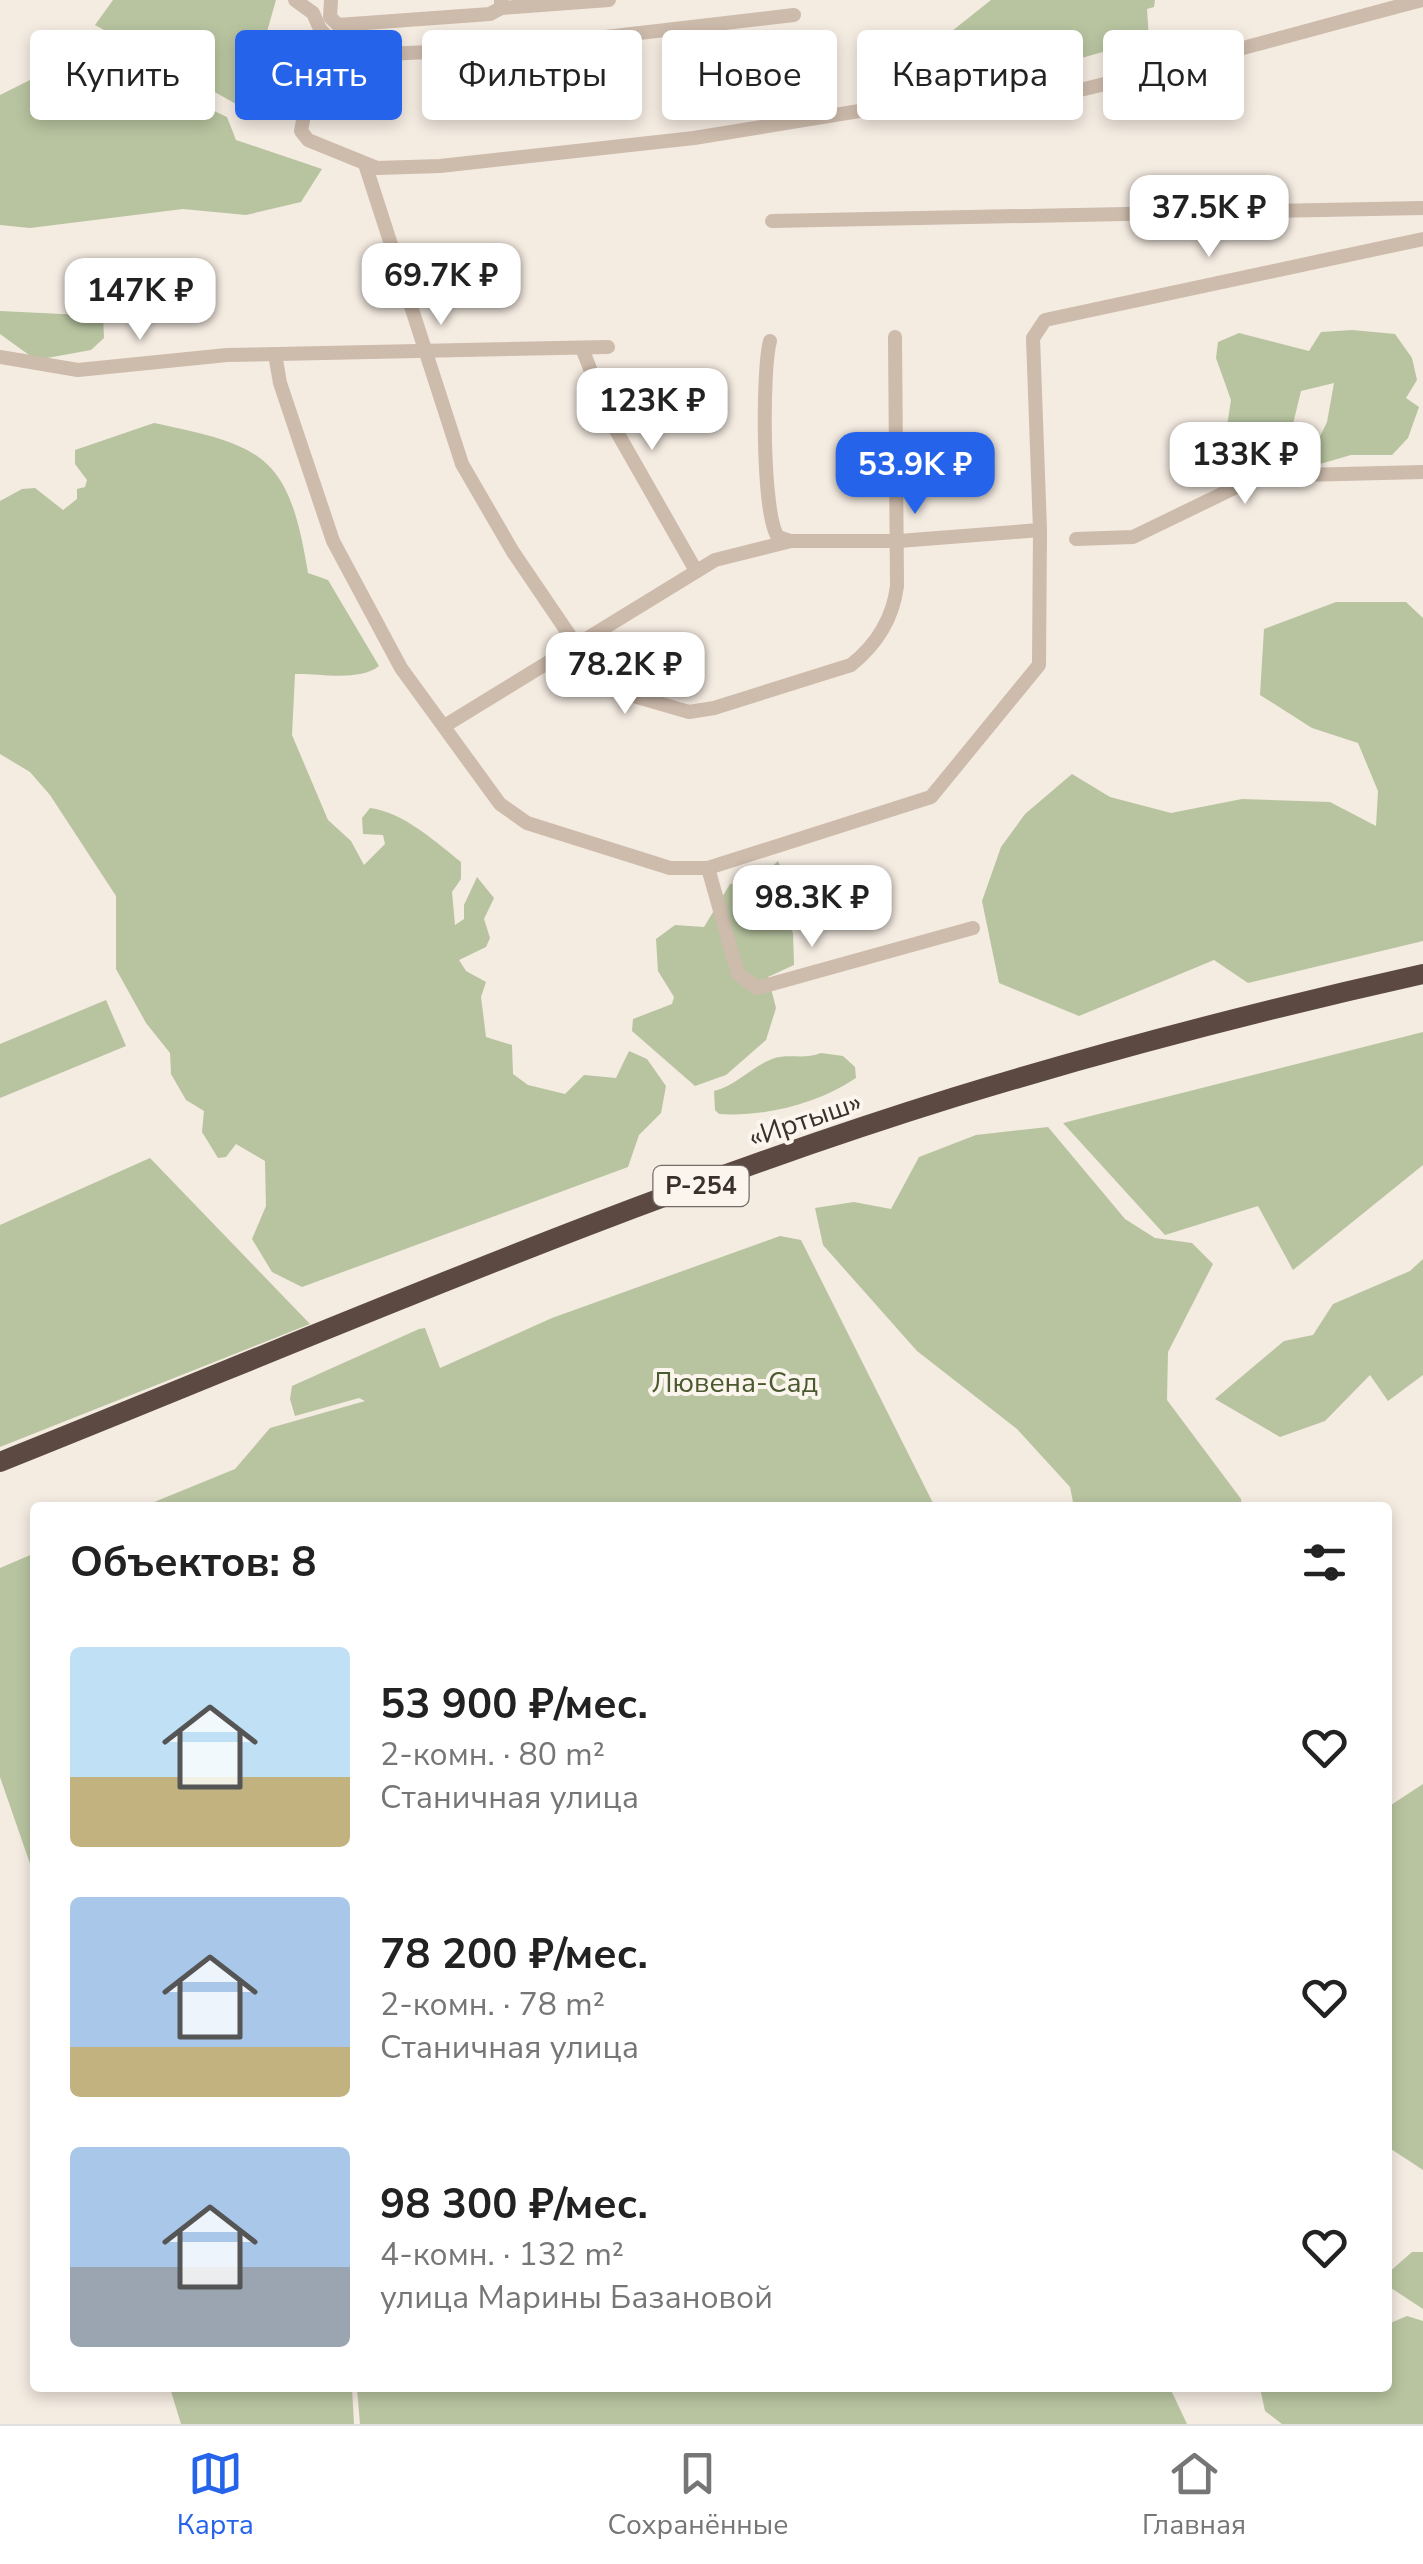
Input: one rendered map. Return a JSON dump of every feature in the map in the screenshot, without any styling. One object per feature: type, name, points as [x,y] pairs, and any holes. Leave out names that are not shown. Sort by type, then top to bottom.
[{"type":"highway","name":"«Иртыш»","points":[[0,1462],[469,1273],[795,1152],[953,1098],[1092,1058],[1423,974]]},
{"type":"street","points":[[295,0],[313,13],[334,44],[367,55],[511,48],[794,15]]},
{"type":"street","points":[[331,0],[330,17],[338,25],[490,14],[501,4],[609,0]]},
{"type":"street","points":[[1083,89],[1232,53],[1422,0]]},
{"type":"street","points":[[320,28],[302,130],[308,140],[365,164],[390,169],[678,140],[857,111]]},
{"type":"street","points":[[365,164],[462,464],[574,648],[611,688],[690,712],[839,668],[867,652],[894,605],[899,540],[895,337]]},
{"type":"street","points":[[772,221],[1423,208]]},
{"type":"street","points":[[276,354],[280,383],[334,541],[401,668],[513,816],[670,868],[708,868],[908,807],[940,788],[1038,665],[1040,530],[1034,338],[1046,320],[1423,239]]},
{"type":"street","points":[[770,341],[766,367],[768,514],[778,536],[791,542]]},
{"type":"street","points":[[0,357],[78,370],[276,354],[608,347]]},
{"type":"street","points":[[582,348],[609,418],[695,569]]},
{"type":"street","points":[[1076,539],[1133,538],[1258,476],[1423,472]]},
{"type":"street","points":[[446,725],[715,560],[791,542],[899,540],[1040,530]]},
{"type":"street","points":[[708,868],[738,974],[757,988],[973,928]]},
{"type":"green space","points":[[113,0],[276,0],[267,30],[235,30],[235,103],[215,92],[215,30],[104,30],[95,25]]},
{"type":"green space","points":[[991,0],[1155,0],[1154,7],[1147,9],[1148,30],[1103,30],[1103,52],[1083,58],[1083,30],[953,30]]},
{"type":"green space","points":[[30,80],[30,120],[215,120],[215,111],[227,117],[236,140],[322,169],[301,202],[246,215],[183,209],[30,228],[0,225],[0,95]]},
{"type":"green space","points":[[0,311],[103,316],[104,338],[91,350],[36,360],[0,334]]},
{"type":"green space","points":[[1321,332],[1395,334],[1412,358],[1417,380],[1406,398],[1419,407],[1408,438],[1392,455],[1351,455],[1313,466],[1309,459],[1327,422],[1334,383],[1301,391],[1293,424],[1276,433],[1252,437],[1227,426],[1231,400],[1216,358],[1218,342],[1239,333],[1309,351]]},
{"type":"green space","points":[[154,423],[192,431],[246,450],[266,463],[280,480],[292,503],[308,573],[328,580],[379,666],[361,674],[295,674],[292,735],[328,820],[351,841],[364,865],[385,844],[383,835],[363,834],[362,818],[370,808],[407,822],[461,862],[461,879],[452,892],[455,925],[464,919],[464,905],[477,877],[494,898],[484,919],[490,938],[486,947],[459,960],[466,971],[486,982],[481,997],[486,1037],[512,1045],[513,1074],[528,1085],[565,1094],[584,1075],[616,1078],[629,1051],[647,1059],[666,1086],[661,1113],[639,1135],[628,1167],[302,1287],[272,1272],[252,1239],[266,1206],[265,1161],[236,1144],[226,1157],[218,1158],[202,1132],[204,1111],[186,1100],[171,1074],[170,1053],[146,1023],[116,969],[116,896],[50,795],[30,772],[0,754],[0,501],[22,489],[35,488],[63,510],[77,499],[77,489],[85,487],[87,480],[75,464],[75,450]]},
{"type":"green space","points":[[1336,602],[1406,602],[1423,618],[1423,941],[1248,983],[1214,960],[1079,1016],[999,983],[982,901],[1001,847],[1025,814],[1072,774],[1110,797],[1171,813],[1242,799],[1330,802],[1376,826],[1378,791],[1358,743],[1312,728],[1260,695],[1264,629]]},
{"type":"green space","points":[[778,861],[784,875],[777,902],[793,933],[794,965],[768,977],[776,1008],[766,1040],[726,1075],[695,1086],[632,1031],[633,1019],[672,1004],[674,997],[658,971],[656,939],[675,925],[704,927],[730,884],[747,883],[765,895],[766,872]]},
{"type":"green space","points":[[106,1000],[126,1046],[0,1098],[0,1044]]},
{"type":"green space","points":[[1423,1032],[1423,1165],[1293,1270],[1258,1206],[1165,1235],[1063,1123]]},
{"type":"green space","points":[[821,1053],[843,1056],[855,1067],[856,1078],[825,1095],[790,1107],[736,1114],[719,1114],[715,1110],[714,1091],[764,1062]]},
{"type":"green space","points":[[1048,1127],[1125,1219],[1155,1238],[1192,1243],[1213,1264],[1168,1352],[1167,1400],[1241,1502],[1073,1502],[1070,1487],[1017,1429],[917,1351],[823,1245],[815,1208],[854,1202],[891,1209],[919,1157],[976,1135]]},
{"type":"green space","points":[[150,1158],[310,1324],[0,1447],[0,1225]]},
{"type":"green space","name":"Лювена-Сад","points":[[780,1236],[801,1240],[932,1502],[154,1502],[235,1469],[270,1428],[365,1401],[359,1398],[295,1416],[290,1399],[292,1386],[419,1329],[425,1328],[440,1368],[552,1318]]},
{"type":"green space","points":[[1423,1259],[1423,1375],[1388,1401],[1370,1375],[1325,1421],[1280,1437],[1215,1399],[1284,1341],[1313,1335],[1333,1304],[1410,1271]]},
{"type":"green space","points":[[30,1555],[30,1864],[0,1777],[0,1568]]},
{"type":"green space","points":[[1423,1784],[1423,2170],[1392,2150],[1392,1804]]},
{"type":"green space","points":[[1412,2252],[1423,2252],[1423,2309],[1392,2289],[1392,2270]]},
{"type":"green space","points":[[1407,2316],[1423,2321],[1423,2424],[1282,2424],[1265,2411],[1261,2392],[1392,2392],[1392,2322]]},
{"type":"green space","points":[[171,2392],[352,2392],[354,2424],[181,2424]]},
{"type":"green space","points":[[357,2392],[1172,2392],[1187,2424],[360,2424]]}]
